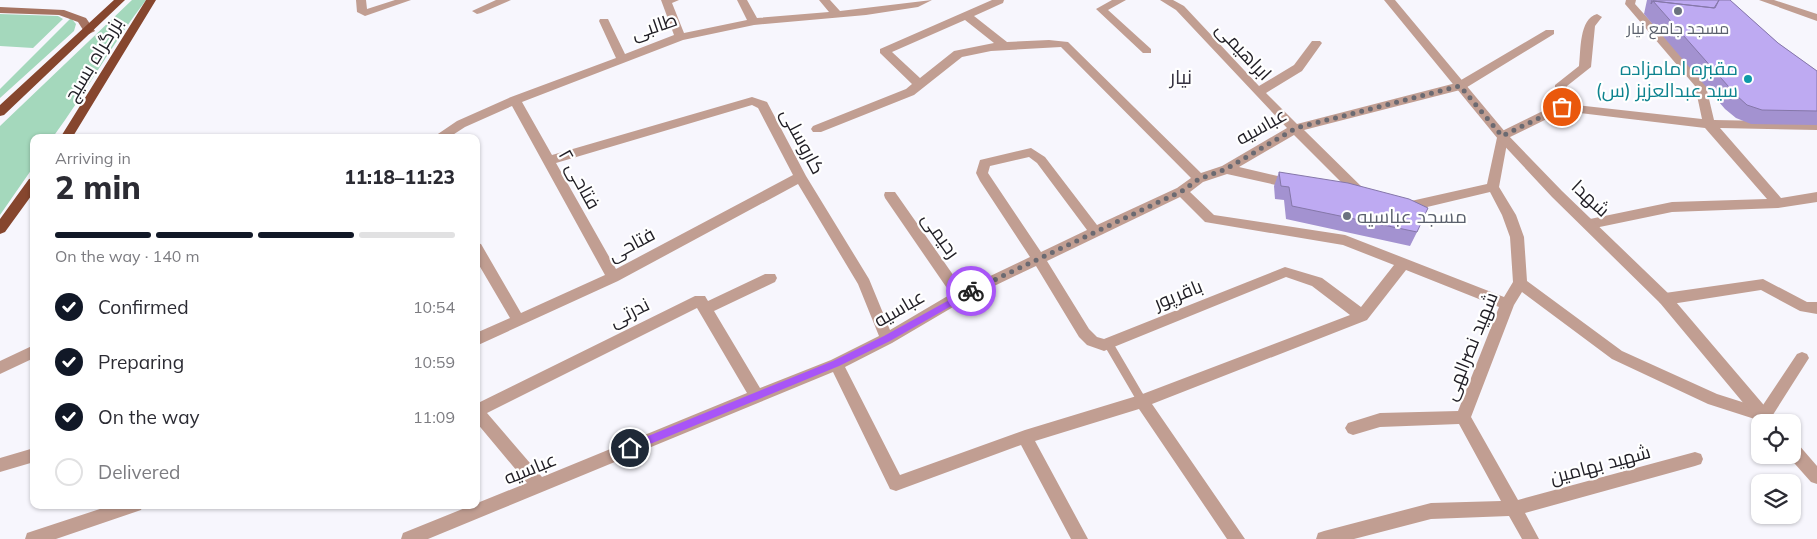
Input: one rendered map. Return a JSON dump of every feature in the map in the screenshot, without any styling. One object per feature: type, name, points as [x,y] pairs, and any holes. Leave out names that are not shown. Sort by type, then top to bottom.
[{"type":"highway","name":"بزرگراه بسیج","points":[[0,112],[89,31],[120,0]]},
{"type":"highway","name":"بزرگراه بسیج","points":[[68,134],[151,0]]},
{"type":"highway","points":[[0,229],[30,188]]},
{"type":"main road","points":[[0,10],[60,12],[82,20],[89,31]]},
{"type":"street","points":[[361,0],[362,12],[365,13],[406,0]]},
{"type":"street","points":[[477,12],[506,0]]},
{"type":"street","points":[[674,0],[666,1],[680,37]]},
{"type":"street","points":[[742,0],[754,22]]},
{"type":"street","points":[[824,0],[837,14]]},
{"type":"street","name":"طالبی","points":[[445,134],[461,124],[515,100],[680,37],[754,22],[909,5],[927,0]]},
{"type":"street","points":[[919,84],[884,51],[1000,0]]},
{"type":"street","points":[[1120,0],[1101,9],[1147,51]]},
{"type":"street","name":"ابراهیمی","points":[[1165,0],[1180,8],[1258,92],[1371,202],[1339,194]]},
{"type":"street","name":"شهدا","points":[[1389,0],[1502,136],[1557,194],[1665,299],[1763,414]]},
{"type":"street","points":[[1764,0],[1817,18]]},
{"type":"street","points":[[1626,1],[1701,85],[1709,124],[1778,203]]},
{"type":"street","points":[[967,16],[1005,46]]},
{"type":"street","points":[[1562,107],[1561,85],[1585,67],[1590,25],[1597,16]]},
{"type":"street","points":[[604,21],[622,59]]},
{"type":"street","name":"عباسیه","points":[[409,539],[836,364],[887,339],[960,296],[1182,191],[1199,179],[1226,169],[1296,128],[1460,86],[1550,32]]},
{"type":"street","points":[[1258,92],[1298,68],[1316,42]]},
{"type":"street","points":[[817,129],[910,92],[958,54],[1005,46],[1049,43],[1064,44],[1073,50],[1199,179]]},
{"type":"street","name":"فتاحی ۲","points":[[515,100],[613,277]]},
{"type":"street","name":"کاروسلی","points":[[548,161],[752,101],[763,105],[800,177],[864,283],[887,339]]},
{"type":"street","points":[[1389,207],[1397,209],[1493,187],[1502,136],[1562,107],[1709,124],[1817,126]]},
{"type":"street","points":[[1096,232],[1041,160],[1031,152],[984,163],[982,173],[986,181],[1039,259],[1084,333],[1092,341],[1104,345],[1108,343]]},
{"type":"street","points":[[1226,169],[1311,188]]},
{"type":"street","name":"فتاحی","points":[[480,338],[613,277],[800,177]]},
{"type":"street","name":"شهید نصرالهی","points":[[1493,187],[1509,215],[1517,237],[1520,283],[1507,304],[1463,417],[1531,539]]},
{"type":"street","points":[[1182,191],[1210,219],[1345,240],[1507,304]]},
{"type":"street","name":"رحیمی","points":[[890,195],[960,296]]},
{"type":"street","points":[[1590,224],[1672,207],[1778,203],[1817,197]]},
{"type":"street","points":[[480,255],[518,320]]},
{"type":"street","points":[[836,364],[896,484],[1025,437],[1142,401],[1362,316],[1404,263]]},
{"type":"street","name":"باقرپور","points":[[1108,343],[1285,272],[1302,274],[1318,282],[1362,316]]},
{"type":"street","points":[[757,396],[706,308],[770,278]]},
{"type":"street","points":[[1520,283],[1616,355],[1713,399],[1754,414]]},
{"type":"street","points":[[1665,299],[1763,284],[1805,307],[1817,308]]},
{"type":"street","name":"ندرتی","points":[[480,409],[698,300],[701,300],[706,308]]},
{"type":"street","points":[[0,368],[30,353]]},
{"type":"street","points":[[1770,414],[1802,358]]},
{"type":"street","points":[[1142,401],[1188,471],[1237,539]]},
{"type":"street","points":[[480,416],[539,486]]},
{"type":"street","points":[[1353,428],[1380,420],[1463,417]]},
{"type":"street","points":[[1025,437],[1080,539]]},
{"type":"street","points":[[0,465],[30,456]]},
{"type":"street","points":[[1801,459],[1817,476]]},
{"type":"street","name":"شهید بهامین","points":[[1324,539],[1431,511],[1514,508],[1695,460]]},
{"type":"street","points":[[33,539],[123,509]]},
{"type":"lane","points":[[1108,343],[1142,401]]},
{"type":"green space","points":[[132,0],[146,0],[55,134],[30,134],[30,172],[0,215],[0,126]]},
{"type":"green space","points":[[0,14],[58,16],[63,19],[33,48],[0,46]]},
{"type":"green space","points":[[71,18],[76,24],[74,31],[0,98],[0,89]]},
{"type":"building","points":[[1652,0],[1719,0],[1714,8],[1653,1],[1651,4]]},
{"type":"building","name":"مقبره امامزاده سید عبدالعزیز (س)","points":[[1719,0],[1730,0],[1778,43],[1817,71],[1817,111],[1762,110],[1747,105],[1653,1],[1715,8]]},
{"type":"building","points":[[1279,172],[1348,183],[1409,199],[1428,208],[1417,232],[1292,206],[1289,187],[1281,186]]},
{"type":"way so far","points":[[971,291],[1182,191],[1199,179],[1226,169],[1296,128],[1460,86],[1502,136],[1562,107]]},
{"type":"place","name":"مسجد جامع نیار","points":[[1678,11]]},
{"type":"place","name":"مقبره امامزاده سید عبدالعزیز (س)","points":[[1748,79]]},
{"type":"place","name":"مسجد عباسیه","points":[[1347,216]]},
{"type":"district","name":"نیار","points":[[1181,77]]},
{"type":"route","points":[[630,448],[836,364],[887,339],[971,291]]}]
